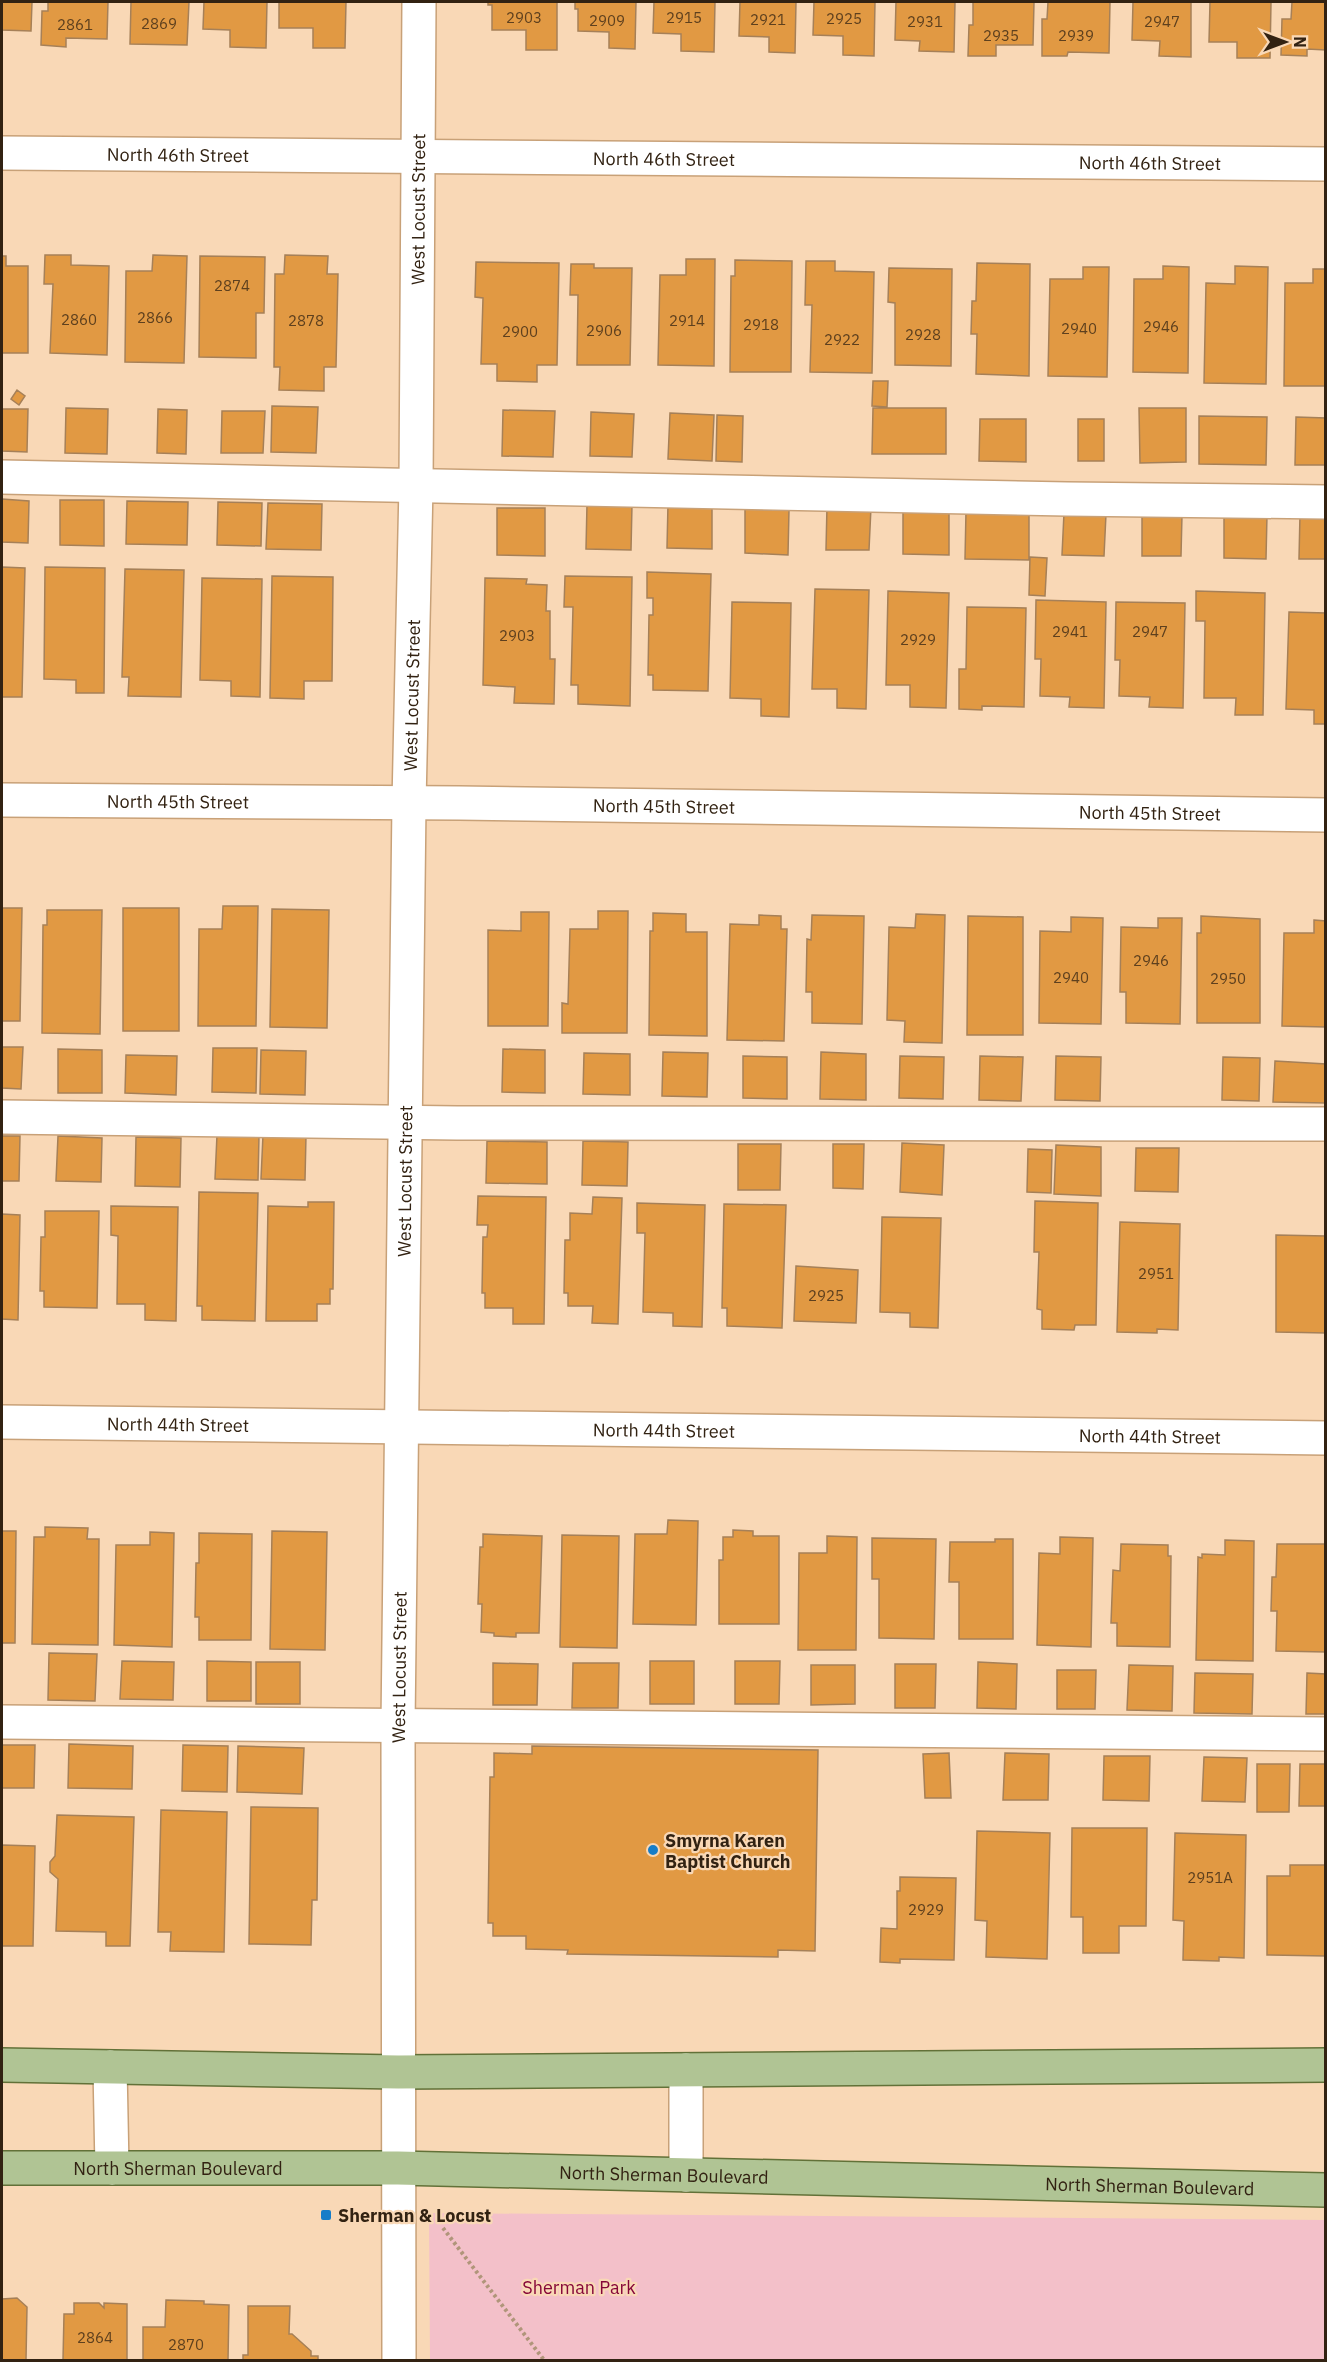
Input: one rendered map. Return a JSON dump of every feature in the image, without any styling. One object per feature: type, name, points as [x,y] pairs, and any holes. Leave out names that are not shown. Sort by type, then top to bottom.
[{"type":"main road","points":[[2,2065],[398,2072],[1326,2066]]},
{"type":"main road","name":"North Sherman Boulevard","points":[[2,2168],[398,2168],[1326,2190]]},
{"type":"street","name":"West Locust Street","points":[[399,2361],[398,1725],[409,803],[416,486],[419,2]]},
{"type":"street","name":"North 46th Street","points":[[2,153],[1326,164]]},
{"type":"street","points":[[2,477],[1056,499],[1326,502]]},
{"type":"street","name":"North 45th Street","points":[[2,800],[1326,815]]},
{"type":"street","points":[[2,1116],[405,1123],[1326,1124]]},
{"type":"street","name":"North 44th Street","points":[[2,1422],[1326,1438]]},
{"type":"street","points":[[2,1722],[1326,1734]]},
{"type":"street","points":[[110,2067],[112,2168]]},
{"type":"street","points":[[686,2070],[686,2175]]},
{"type":"path","points":[[443,2228],[544,2361]]},
{"type":"green space","name":"Sherman Park","points":[[429,2213],[1325,2220],[1325,2360],[430,2360]]},
{"type":"building","points":[[2,2],[32,2],[31,31],[2,30]]},
{"type":"building","points":[[48,2],[108,2],[107,39],[66,38],[66,47],[41,45],[42,11],[48,11]]},
{"type":"building","points":[[131,2],[189,2],[187,45],[130,44]]},
{"type":"building","points":[[204,2],[267,2],[266,48],[230,47],[230,30],[203,29]]},
{"type":"building","points":[[279,2],[346,2],[345,48],[313,48],[313,28],[279,28]]},
{"type":"building","points":[[488,2],[557,2],[557,50],[526,50],[526,30],[492,30],[492,5],[488,5]]},
{"type":"building","points":[[575,2],[636,2],[635,49],[609,48],[609,32],[578,31],[578,9],[575,9]]},
{"type":"building","points":[[654,2],[715,2],[714,52],[681,51],[681,34],[653,33]]},
{"type":"building","points":[[740,2],[796,2],[795,53],[769,52],[769,37],[739,36]]},
{"type":"building","points":[[814,2],[875,2],[874,56],[843,55],[843,36],[813,35]]},
{"type":"building","points":[[896,2],[955,2],[954,52],[919,51],[920,41],[895,40]]},
{"type":"building","points":[[973,2],[1034,2],[1033,45],[996,45],[996,56],[968,56],[969,25],[973,25]]},
{"type":"building","points":[[1048,2],[1110,2],[1109,53],[1068,52],[1067,56],[1042,56],[1042,19],[1047,19]]},
{"type":"building","points":[[1133,2],[1191,2],[1191,57],[1159,56],[1160,41],[1132,40]]},
{"type":"building","points":[[1210,2],[1271,2],[1270,58],[1237,58],[1237,42],[1209,42]]},
{"type":"building","points":[[1292,2],[1326,2],[1326,50],[1307,49],[1307,56],[1281,55],[1282,19],[1291,19]]},
{"type":"building","points":[[45,255],[71,255],[71,265],[109,266],[107,355],[50,353],[53,284],[44,284]]},
{"type":"building","points":[[153,255],[187,256],[184,363],[125,362],[126,271],[152,271]]},
{"type":"building","points":[[285,255],[328,256],[327,274],[338,274],[336,367],[324,367],[324,391],[279,390],[280,367],[274,367],[275,274],[284,274]]},
{"type":"building","points":[[2,256],[6,256],[6,266],[28,266],[28,353],[2,353]]},
{"type":"building","points":[[200,256],[265,257],[264,313],[256,313],[256,358],[199,357]]},
{"type":"building","points":[[686,259],[715,259],[714,366],[658,365],[660,275],[686,275]]},
{"type":"building","points":[[735,260],[792,261],[791,372],[730,372],[731,276],[735,276]]},
{"type":"building","points":[[806,261],[835,261],[835,271],[874,272],[872,373],[810,372],[812,305],[805,305]]},
{"type":"building","points":[[476,262],[559,263],[557,365],[537,365],[537,382],[497,381],[497,364],[481,364],[483,298],[475,297]]},
{"type":"building","points":[[977,263],[1030,264],[1029,376],[976,374],[977,334],[971,334],[972,301],[976,301]]},
{"type":"building","points":[[571,264],[594,264],[594,268],[632,268],[630,365],[577,365],[578,295],[570,295]]},
{"type":"building","points":[[1163,266],[1189,267],[1188,373],[1133,372],[1134,279],[1163,279]]},
{"type":"building","points":[[1235,266],[1268,267],[1266,384],[1204,383],[1206,283],[1235,284]]},
{"type":"building","points":[[1083,267],[1109,267],[1107,377],[1048,376],[1050,279],[1083,279]]},
{"type":"building","points":[[889,268],[952,269],[951,366],[895,365],[895,303],[888,302]]},
{"type":"building","points":[[1313,269],[1326,269],[1326,386],[1284,386],[1285,283],[1313,283]]},
{"type":"building","points":[[873,381],[888,381],[887,407],[872,406]]},
{"type":"building","points":[[17,390],[25,396],[19,405],[11,399]]},
{"type":"building","points":[[272,406],[318,407],[316,453],[271,452]]},
{"type":"building","points":[[66,408],[108,409],[107,454],[65,453]]},
{"type":"building","points":[[873,408],[946,408],[946,454],[872,454]]},
{"type":"building","points":[[1139,408],[1186,408],[1186,462],[1140,463]]},
{"type":"building","points":[[2,409],[28,409],[27,452],[2,451]]},
{"type":"building","points":[[158,409],[187,410],[186,454],[157,453]]},
{"type":"building","points":[[503,410],[555,411],[553,457],[502,456]]},
{"type":"building","points":[[222,411],[265,411],[263,453],[221,453]]},
{"type":"building","points":[[591,412],[634,414],[632,457],[590,456]]},
{"type":"building","points":[[670,413],[714,415],[712,461],[668,459]]},
{"type":"building","points":[[717,415],[743,416],[742,462],[716,461]]},
{"type":"building","points":[[1199,416],[1267,417],[1266,465],[1199,464]]},
{"type":"building","points":[[1296,417],[1326,418],[1326,465],[1295,465]]},
{"type":"building","points":[[980,419],[1026,419],[1026,462],[979,461]]},
{"type":"building","points":[[1078,419],[1104,419],[1104,461],[1078,461]]},
{"type":"building","points":[[2,499],[29,501],[28,543],[2,542]]},
{"type":"building","points":[[60,500],[104,500],[104,546],[60,545]]},
{"type":"building","points":[[127,501],[188,502],[187,545],[126,544]]},
{"type":"building","points":[[218,502],[262,503],[261,546],[217,545]]},
{"type":"building","points":[[268,503],[322,504],[321,550],[266,549]]},
{"type":"building","points":[[587,504],[632,505],[631,550],[586,549]]},
{"type":"building","points":[[668,504],[712,505],[712,549],[667,548]]},
{"type":"building","points":[[827,506],[871,507],[869,550],[826,550]]},
{"type":"building","points":[[497,508],[545,508],[545,556],[497,555]]},
{"type":"building","points":[[745,509],[789,510],[788,555],[745,553]]},
{"type":"building","points":[[903,509],[949,510],[949,555],[903,554]]},
{"type":"building","points":[[966,511],[1029,512],[1029,560],[965,559]]},
{"type":"building","points":[[1064,513],[1106,514],[1104,556],[1062,555]]},
{"type":"building","points":[[1142,514],[1182,515],[1181,556],[1142,556]]},
{"type":"building","points":[[1224,514],[1267,515],[1266,559],[1224,558]]},
{"type":"building","points":[[1300,514],[1326,515],[1326,559],[1299,559]]},
{"type":"building","points":[[1030,557],[1047,558],[1045,596],[1029,595]]},
{"type":"building","points":[[2,567],[25,568],[22,697],[2,697]]},
{"type":"building","points":[[45,567],[105,568],[104,693],[76,693],[76,680],[44,679]]},
{"type":"building","points":[[125,569],[184,570],[181,697],[128,696],[129,677],[122,677]]},
{"type":"building","points":[[647,572],[711,574],[708,691],[653,690],[653,675],[648,675],[649,615],[653,615],[653,598],[647,598]]},
{"type":"building","points":[[272,576],[333,577],[332,681],[304,681],[304,699],[270,698]]},
{"type":"building","points":[[565,576],[632,577],[630,706],[578,704],[578,685],[571,685],[573,607],[564,607]]},
{"type":"building","points":[[202,578],[262,579],[260,697],[231,696],[231,681],[200,680]]},
{"type":"building","points":[[485,578],[527,579],[526,584],[547,585],[546,611],[550,611],[550,659],[555,659],[554,704],[514,703],[515,687],[483,685]]},
{"type":"building","points":[[815,589],[869,590],[866,709],[837,708],[837,689],[812,689]]},
{"type":"building","points":[[888,591],[949,593],[946,708],[910,707],[910,685],[886,685]]},
{"type":"building","points":[[1196,591],[1265,593],[1263,715],[1235,715],[1236,698],[1204,698],[1205,621],[1196,621]]},
{"type":"building","points":[[1036,600],[1106,602],[1104,708],[1069,707],[1070,697],[1040,696],[1041,659],[1035,659]]},
{"type":"building","points":[[732,602],[791,603],[789,717],[761,716],[761,699],[730,698]]},
{"type":"building","points":[[1116,602],[1185,603],[1183,708],[1149,707],[1150,697],[1119,696],[1120,660],[1115,660]]},
{"type":"building","points":[[967,607],[1026,608],[1024,707],[982,706],[982,710],[959,709],[959,669],[966,669]]},
{"type":"building","points":[[1289,612],[1326,613],[1326,724],[1314,724],[1314,710],[1286,709]]},
{"type":"building","points":[[223,906],[258,906],[256,1026],[198,1026],[199,929],[222,929]]},
{"type":"building","points":[[2,908],[22,908],[20,1021],[2,1021]]},
{"type":"building","points":[[123,908],[179,908],[179,1031],[123,1031]]},
{"type":"building","points":[[272,909],[329,910],[327,1028],[270,1027]]},
{"type":"building","points":[[47,910],[102,910],[100,1034],[42,1033],[43,925],[47,925]]},
{"type":"building","points":[[598,911],[628,911],[627,1033],[562,1033],[562,1003],[568,1004],[570,929],[598,929]]},
{"type":"building","points":[[521,912],[549,912],[548,1026],[488,1026],[488,930],[521,931]]},
{"type":"building","points":[[653,913],[686,914],[686,932],[707,932],[707,1036],[649,1035],[650,931],[653,931]]},
{"type":"building","points":[[916,914],[945,915],[942,1043],[904,1042],[905,1021],[887,1020],[889,927],[915,928]]},
{"type":"building","points":[[759,915],[781,916],[781,929],[787,929],[784,1041],[727,1040],[730,924],[759,925]]},
{"type":"building","points":[[812,915],[864,916],[862,1024],[812,1023],[812,992],[806,992],[807,939],[811,940]]},
{"type":"building","points":[[968,916],[1023,917],[1023,1035],[967,1035]]},
{"type":"building","points":[[1201,916],[1260,919],[1260,1023],[1197,1023],[1197,933],[1201,933]]},
{"type":"building","points":[[1071,917],[1103,918],[1101,1024],[1039,1023],[1040,931],[1071,932]]},
{"type":"building","points":[[1158,918],[1182,918],[1180,1024],[1126,1023],[1126,992],[1120,992],[1121,927],[1158,928]]},
{"type":"building","points":[[1314,920],[1326,921],[1326,1027],[1282,1026],[1284,933],[1314,933]]},
{"type":"building","points":[[2,1047],[23,1047],[21,1089],[2,1088]]},
{"type":"building","points":[[213,1048],[257,1048],[256,1093],[212,1092]]},
{"type":"building","points":[[58,1049],[102,1050],[102,1093],[58,1093]]},
{"type":"building","points":[[503,1049],[545,1050],[545,1093],[502,1092]]},
{"type":"building","points":[[261,1050],[306,1051],[305,1095],[260,1094]]},
{"type":"building","points":[[663,1052],[708,1053],[707,1097],[662,1096]]},
{"type":"building","points":[[821,1052],[866,1054],[866,1100],[820,1099]]},
{"type":"building","points":[[584,1053],[630,1054],[630,1095],[583,1094]]},
{"type":"building","points":[[126,1055],[177,1056],[176,1095],[125,1093]]},
{"type":"building","points":[[743,1056],[787,1057],[787,1099],[743,1098]]},
{"type":"building","points":[[900,1056],[944,1057],[943,1099],[899,1098]]},
{"type":"building","points":[[980,1056],[1023,1057],[1021,1101],[979,1100]]},
{"type":"building","points":[[1056,1056],[1101,1057],[1100,1101],[1055,1100]]},
{"type":"building","points":[[1223,1057],[1260,1058],[1259,1101],[1222,1100]]},
{"type":"building","points":[[1275,1061],[1326,1064],[1326,1103],[1273,1102]]},
{"type":"building","points":[[217,1135],[259,1136],[258,1180],[215,1179]]},
{"type":"building","points":[[263,1135],[306,1136],[305,1180],[261,1179]]},
{"type":"building","points":[[2,1136],[20,1136],[19,1181],[2,1181]]},
{"type":"building","points":[[58,1136],[102,1138],[101,1182],[56,1181]]},
{"type":"building","points":[[136,1137],[181,1138],[180,1187],[135,1186]]},
{"type":"building","points":[[487,1141],[547,1142],[547,1184],[486,1183]]},
{"type":"building","points":[[583,1141],[628,1142],[627,1186],[582,1185]]},
{"type":"building","points":[[902,1143],[944,1145],[942,1195],[900,1192]]},
{"type":"building","points":[[738,1144],[781,1144],[780,1190],[738,1190]]},
{"type":"building","points":[[833,1144],[864,1144],[863,1189],[833,1188]]},
{"type":"building","points":[[1056,1145],[1101,1147],[1101,1196],[1054,1194]]},
{"type":"building","points":[[1136,1148],[1179,1148],[1178,1192],[1135,1191]]},
{"type":"building","points":[[1028,1149],[1052,1150],[1051,1193],[1027,1192]]},
{"type":"building","points":[[199,1192],[258,1193],[255,1321],[202,1320],[202,1306],[197,1306]]},
{"type":"building","points":[[478,1196],[546,1197],[544,1324],[513,1324],[513,1308],[485,1308],[485,1293],[482,1293],[483,1237],[487,1237],[488,1225],[477,1225]]},
{"type":"building","points":[[593,1197],[622,1198],[618,1324],[592,1323],[593,1306],[568,1306],[568,1293],[564,1293],[565,1240],[570,1240],[570,1213],[592,1214]]},
{"type":"building","points":[[1035,1201],[1098,1203],[1096,1325],[1075,1325],[1074,1330],[1042,1329],[1042,1310],[1037,1309],[1039,1252],[1034,1252]]},
{"type":"building","points":[[308,1202],[334,1202],[333,1289],[330,1289],[330,1304],[317,1304],[317,1321],[266,1321],[268,1206],[308,1207]]},
{"type":"building","points":[[637,1203],[705,1205],[702,1327],[673,1326],[673,1313],[643,1312],[645,1233],[637,1233]]},
{"type":"building","points":[[724,1204],[786,1205],[782,1328],[727,1326],[727,1308],[722,1308]]},
{"type":"building","points":[[111,1206],[178,1207],[176,1321],[145,1320],[145,1304],[117,1304],[118,1236],[111,1235]]},
{"type":"building","points":[[45,1211],[99,1211],[97,1308],[44,1307],[44,1291],[40,1291],[41,1237],[45,1237]]},
{"type":"building","points":[[2,1214],[20,1215],[18,1320],[2,1319]]},
{"type":"building","points":[[882,1217],[941,1218],[938,1328],[910,1327],[910,1313],[880,1312]]},
{"type":"building","points":[[1120,1222],[1180,1224],[1178,1330],[1157,1329],[1157,1333],[1117,1332]]},
{"type":"building","points":[[1276,1235],[1326,1236],[1326,1333],[1276,1332]]},
{"type":"building","points":[[796,1266],[858,1270],[856,1323],[794,1321]]},
{"type":"building","points":[[668,1520],[698,1521],[696,1625],[633,1624],[635,1534],[667,1534]]},
{"type":"building","points":[[45,1527],[88,1528],[87,1539],[99,1539],[98,1645],[32,1644],[34,1537],[45,1537]]},
{"type":"building","points":[[733,1530],[753,1531],[753,1536],[779,1536],[779,1624],[719,1624],[719,1560],[723,1560],[723,1537],[733,1537]]},
{"type":"building","points":[[2,1531],[16,1531],[15,1643],[2,1643]]},
{"type":"building","points":[[272,1531],[327,1532],[325,1650],[270,1649]]},
{"type":"building","points":[[150,1532],[174,1533],[172,1647],[114,1645],[116,1545],[150,1545]]},
{"type":"building","points":[[199,1533],[252,1534],[251,1640],[199,1640],[199,1617],[195,1617]]},
{"type":"building","points":[[483,1534],[542,1536],[539,1633],[516,1633],[516,1637],[494,1636],[494,1633],[481,1632],[482,1604],[478,1604],[480,1547],[483,1547]]},
{"type":"building","points":[[562,1535],[619,1536],[617,1648],[560,1647]]},
{"type":"building","points":[[827,1536],[857,1537],[856,1650],[798,1650],[799,1553],[827,1553]]},
{"type":"building","points":[[1060,1537],[1093,1538],[1091,1647],[1037,1645],[1039,1553],[1060,1554]]},
{"type":"building","points":[[872,1538],[936,1539],[934,1639],[879,1638],[879,1579],[872,1579]]},
{"type":"building","points":[[995,1539],[1013,1539],[1013,1639],[959,1639],[959,1582],[949,1582],[950,1542],[995,1542]]},
{"type":"building","points":[[1225,1540],[1254,1541],[1253,1661],[1196,1660],[1198,1557],[1202,1558],[1202,1554],[1225,1555]]},
{"type":"building","points":[[1121,1544],[1168,1545],[1168,1556],[1171,1556],[1170,1647],[1117,1646],[1117,1623],[1111,1623],[1113,1570],[1120,1571]]},
{"type":"building","points":[[1277,1544],[1326,1544],[1326,1652],[1276,1651],[1277,1611],[1271,1611],[1272,1577],[1276,1577]]},
{"type":"building","points":[[49,1653],[97,1654],[95,1701],[48,1700]]},
{"type":"building","points":[[122,1661],[174,1662],[173,1700],[120,1699]]},
{"type":"building","points":[[207,1661],[251,1662],[251,1701],[207,1701]]},
{"type":"building","points":[[650,1661],[694,1661],[694,1704],[650,1704]]},
{"type":"building","points":[[735,1661],[780,1661],[779,1704],[735,1704]]},
{"type":"building","points":[[256,1662],[300,1662],[300,1704],[256,1704]]},
{"type":"building","points":[[978,1662],[1017,1664],[1016,1709],[977,1708]]},
{"type":"building","points":[[493,1663],[538,1664],[537,1705],[493,1705]]},
{"type":"building","points":[[573,1663],[619,1663],[618,1708],[572,1708]]},
{"type":"building","points":[[895,1664],[936,1664],[935,1708],[895,1708]]},
{"type":"building","points":[[811,1665],[855,1665],[855,1704],[811,1705]]},
{"type":"building","points":[[1129,1665],[1173,1666],[1172,1711],[1127,1710]]},
{"type":"building","points":[[1057,1670],[1096,1670],[1095,1709],[1057,1709]]},
{"type":"building","points":[[1195,1673],[1253,1674],[1252,1714],[1194,1713]]},
{"type":"building","points":[[1307,1673],[1326,1674],[1326,1714],[1306,1714]]},
{"type":"building","points":[[69,1744],[133,1746],[132,1789],[68,1788]]},
{"type":"building","points":[[2,1745],[35,1745],[34,1788],[2,1788]]},
{"type":"building","points":[[183,1745],[228,1746],[227,1792],[182,1791]]},
{"type":"building","points":[[238,1746],[304,1748],[302,1794],[237,1792]]},
{"type":"building","name":"Smyrna Karen Baptist Church","points":[[532,1746],[818,1750],[815,1951],[778,1950],[778,1957],[567,1954],[568,1950],[526,1949],[526,1936],[493,1936],[493,1923],[488,1923],[490,1777],[494,1777],[494,1753],[532,1754]]},
{"type":"building","points":[[949,1753],[951,1798],[925,1798],[923,1754]]},
{"type":"building","points":[[1005,1753],[1049,1754],[1048,1800],[1003,1800]]},
{"type":"building","points":[[1104,1756],[1150,1756],[1149,1801],[1103,1800]]},
{"type":"building","points":[[1204,1757],[1247,1758],[1245,1802],[1202,1801]]},
{"type":"building","points":[[1257,1764],[1290,1764],[1289,1812],[1257,1812]]},
{"type":"building","points":[[1300,1764],[1326,1764],[1326,1806],[1299,1806]]},
{"type":"building","points":[[251,1807],[318,1808],[317,1900],[312,1900],[311,1945],[249,1944]]},
{"type":"building","points":[[161,1810],[227,1812],[224,1952],[170,1951],[171,1932],[158,1932]]},
{"type":"building","points":[[57,1815],[134,1817],[130,1946],[106,1946],[106,1932],[56,1931],[58,1879],[50,1872],[50,1862],[55,1856]]},
{"type":"building","points":[[1072,1828],[1147,1828],[1146,1926],[1119,1926],[1119,1953],[1083,1953],[1083,1917],[1071,1917]]},
{"type":"building","points":[[977,1831],[1050,1833],[1047,1959],[986,1957],[987,1921],[975,1920]]},
{"type":"building","points":[[1175,1833],[1246,1835],[1244,1958],[1219,1957],[1219,1961],[1183,1960],[1184,1921],[1173,1920]]},
{"type":"building","points":[[2,1845],[35,1846],[33,1946],[2,1946]]},
{"type":"building","points":[[1290,1865],[1326,1865],[1326,1956],[1267,1955],[1267,1876],[1290,1876]]},
{"type":"building","points":[[900,1877],[956,1878],[954,1960],[900,1959],[900,1963],[880,1962],[881,1928],[897,1929],[897,1891],[900,1891]]},
{"type":"building","points":[[17,2298],[27,2307],[26,2360],[2,2360],[2,2299]]},
{"type":"building","points":[[166,2300],[204,2301],[204,2304],[229,2305],[228,2360],[143,2360],[143,2327],[165,2327]]},
{"type":"building","points":[[74,2303],[99,2303],[104,2308],[104,2303],[127,2304],[127,2360],[63,2360],[64,2314],[74,2314]]},
{"type":"building","points":[[248,2306],[290,2306],[289,2334],[292,2334],[311,2351],[311,2356],[318,2356],[318,2360],[243,2360],[243,2355],[248,2355]]},
{"type":"place","name":"Smyrna Karen Baptist Church","points":[[653,1850]]},
{"type":"place","name":"Sherman & Locust","points":[[326,2215]]}]
